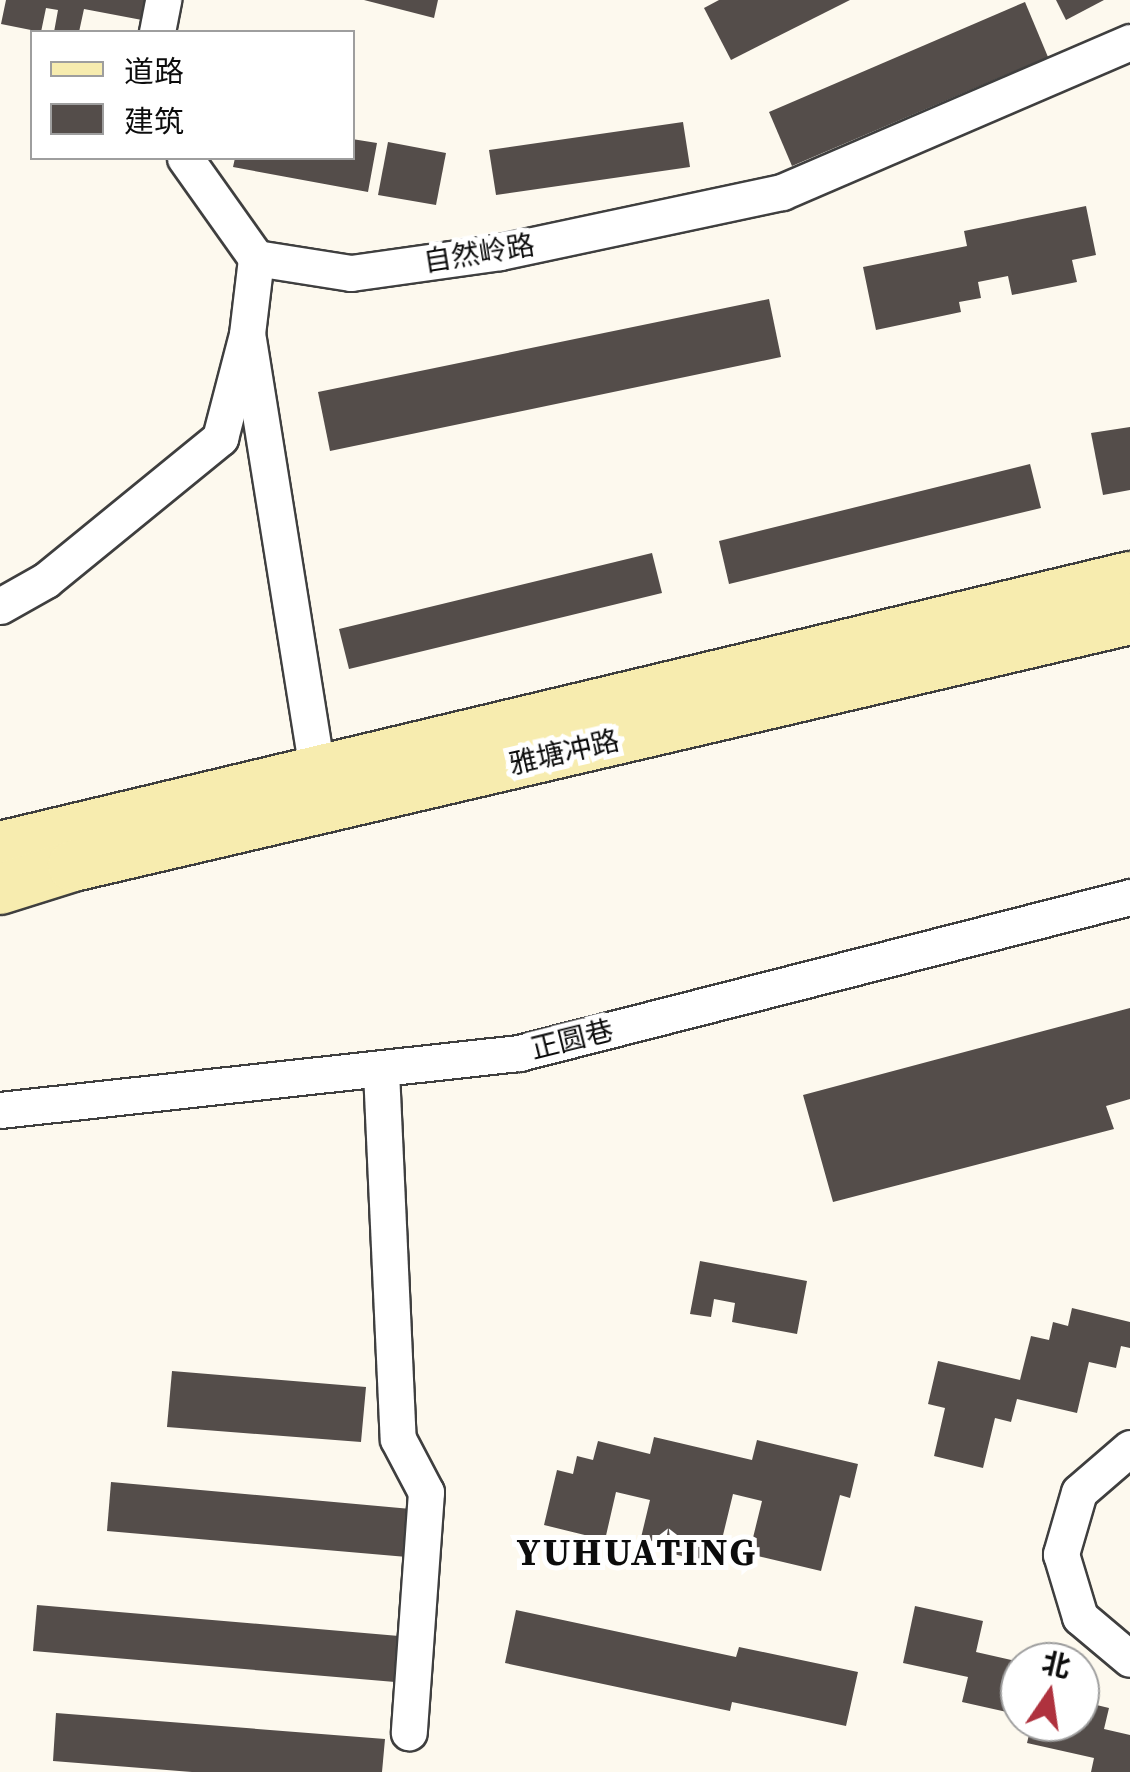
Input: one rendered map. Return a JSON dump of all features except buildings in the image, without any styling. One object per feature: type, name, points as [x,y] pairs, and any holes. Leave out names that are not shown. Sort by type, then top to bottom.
[{"type":"street","points":[[157,30],[163,0]]},
{"type":"street","name":"自然岭路","points":[[256,258],[351,274],[500,252],[782,192],[1130,42]]},
{"type":"street","points":[[0,606],[46,580],[220,438],[247,334],[256,258],[186,160]]},
{"type":"street","points":[[247,334],[317,768]]},
{"type":"street","name":"雅塘冲路","points":[[0,847],[317,768],[1130,577]]},
{"type":"street","name":"雅塘冲路","points":[[0,890],[73,866],[1130,619]]},
{"type":"street","name":"正圆巷","points":[[0,1110],[519,1053],[1130,896]]},
{"type":"street","points":[[381,1071],[398,1439],[426,1492],[409,1732]]},
{"type":"street","points":[[1130,1448],[1078,1492],[1061,1554],[1080,1617],[1130,1659]]},
{"type":"district","name":"YUHUATING","points":[[637,1553]]}]
